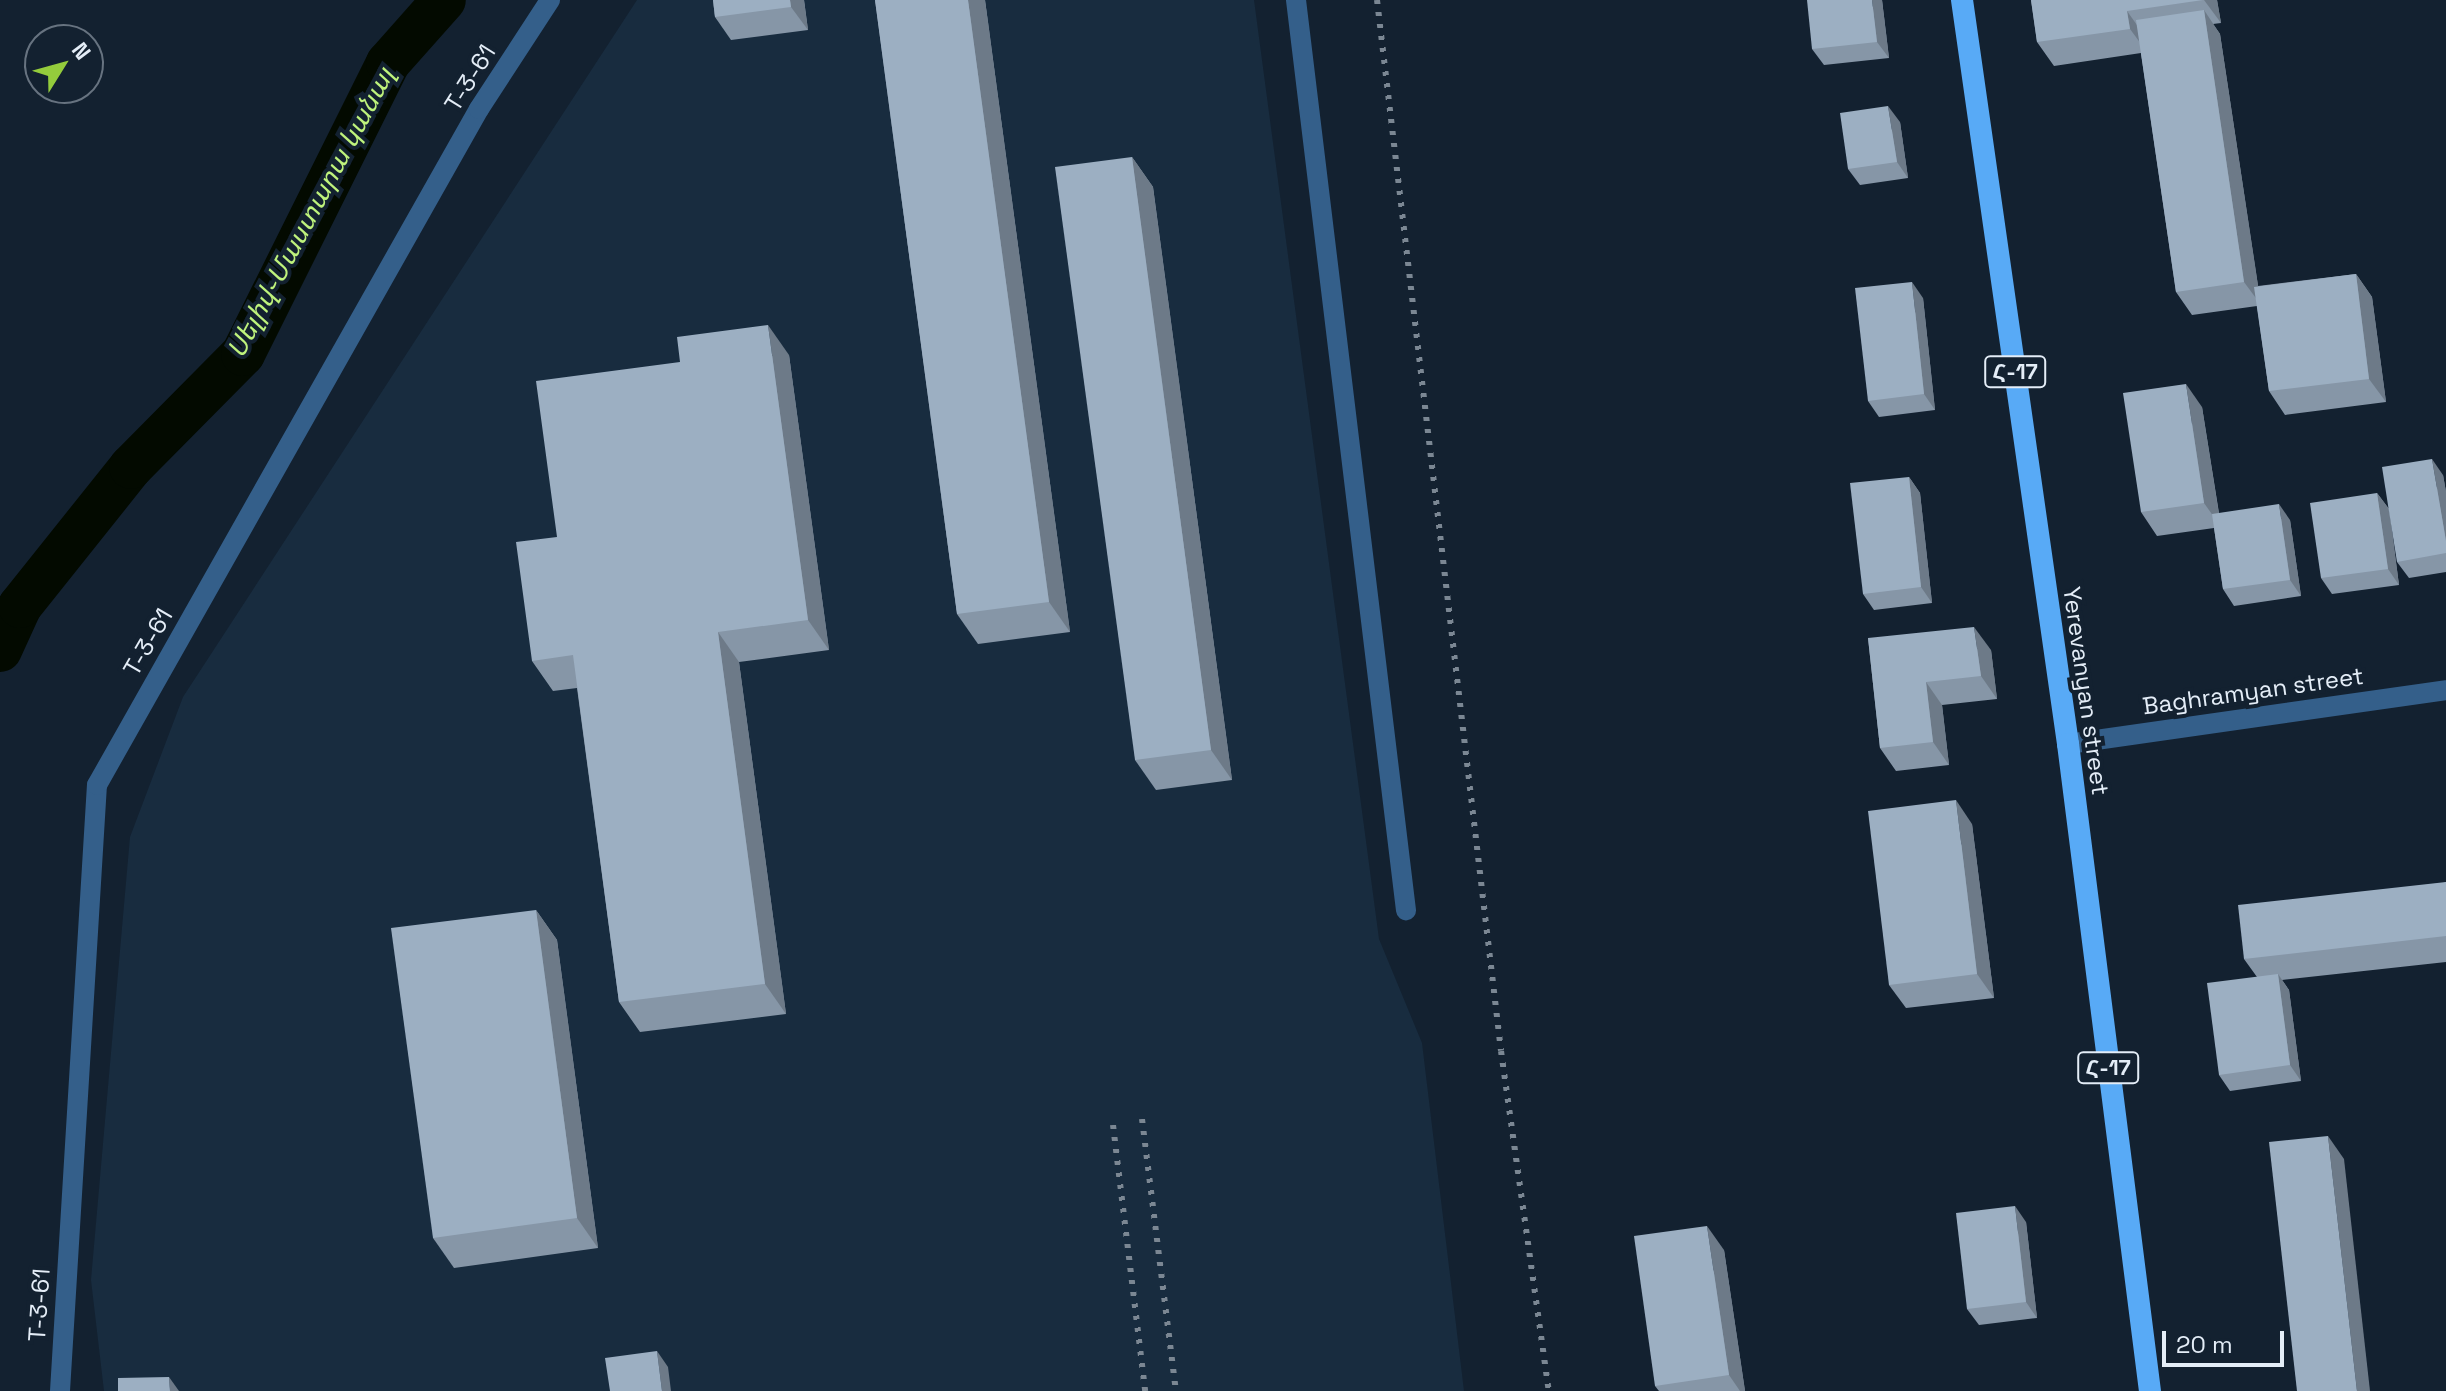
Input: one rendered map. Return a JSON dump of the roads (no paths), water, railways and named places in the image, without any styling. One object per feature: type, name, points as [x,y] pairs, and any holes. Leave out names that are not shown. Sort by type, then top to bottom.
[{"type":"highway","name":"Yerevanyan street","points":[[1962,0],[2068,744],[2150,1391]]},
{"type":"street","name":"T-3-61","points":[[60,1391],[97,785],[479,109],[550,0]]},
{"type":"street","points":[[1296,0],[1406,910]]},
{"type":"street","name":"Baghramyan street","points":[[2068,744],[2446,690]]},
{"type":"waterway","name":"Սելիվ֊Մաստարա կանալ","points":[[0,650],[20,606],[131,467],[243,354],[388,63],[444,0]]},
{"type":"railway","points":[[1377,0],[1501,1051],[1549,1391]]},
{"type":"railway","points":[[1142,1119],[1176,1391]]},
{"type":"railway","points":[[1113,1125],[1145,1391]]}]
